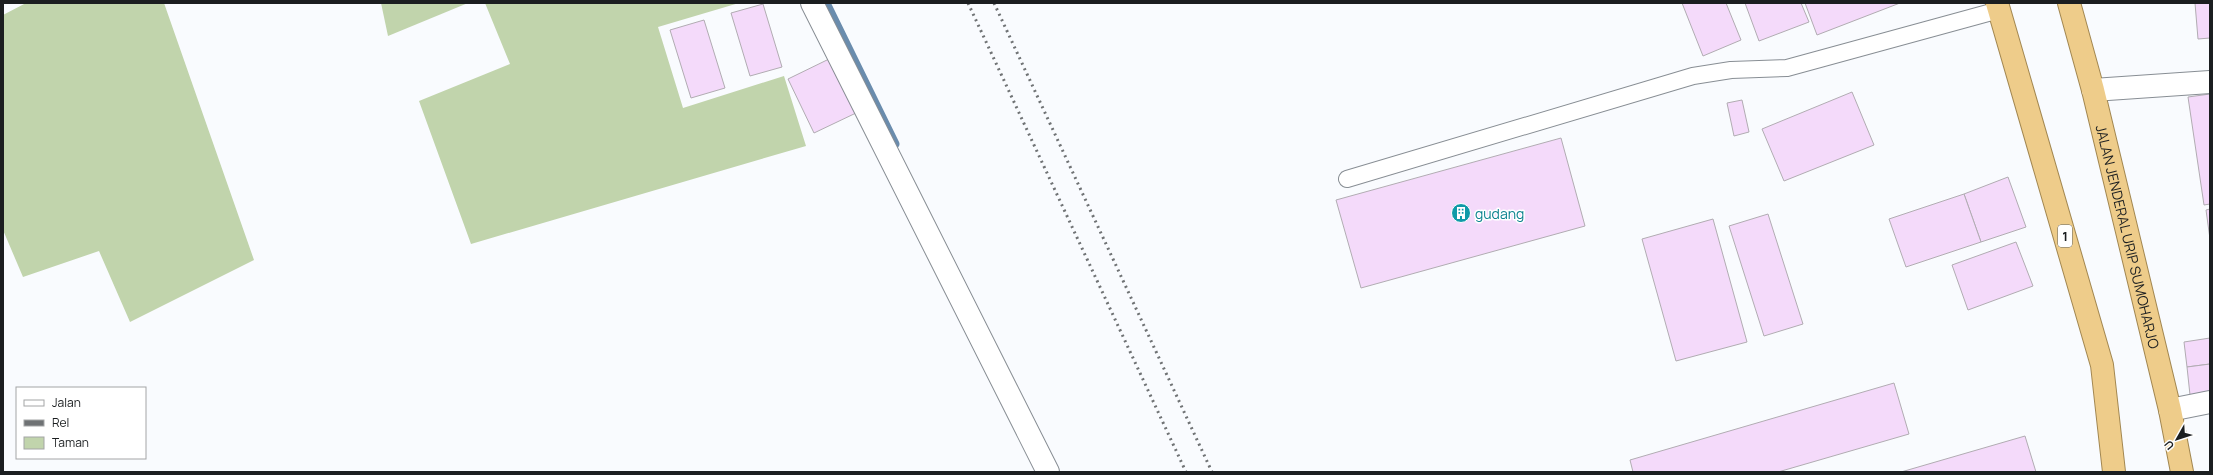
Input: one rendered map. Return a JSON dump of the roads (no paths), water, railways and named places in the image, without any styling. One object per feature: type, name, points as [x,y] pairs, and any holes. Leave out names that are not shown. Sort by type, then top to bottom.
[{"type":"highway","name":"JALAN JENDERAL URIP SUMOHARJO","points":[[2069,3],[2093,90],[2170,410],[2182,472]]},
{"type":"highway","name":"1","points":[[1998,7],[2102,365],[2114,472]]},
{"type":"street","points":[[812,3],[1048,472]]},
{"type":"street","points":[[2093,90],[2210,82]]},
{"type":"street","points":[[2170,410],[2210,402]]},
{"type":"lane","points":[[1347,179],[1693,76],[1731,70],[1787,68],[1998,7]]},
{"type":"waterway","points":[[826,3],[895,144]]},
{"type":"railway","points":[[968,3],[1186,472]]},
{"type":"railway","points":[[994,3],[1212,472]]},
{"type":"place","name":"gudang","points":[[1461,213]]}]
